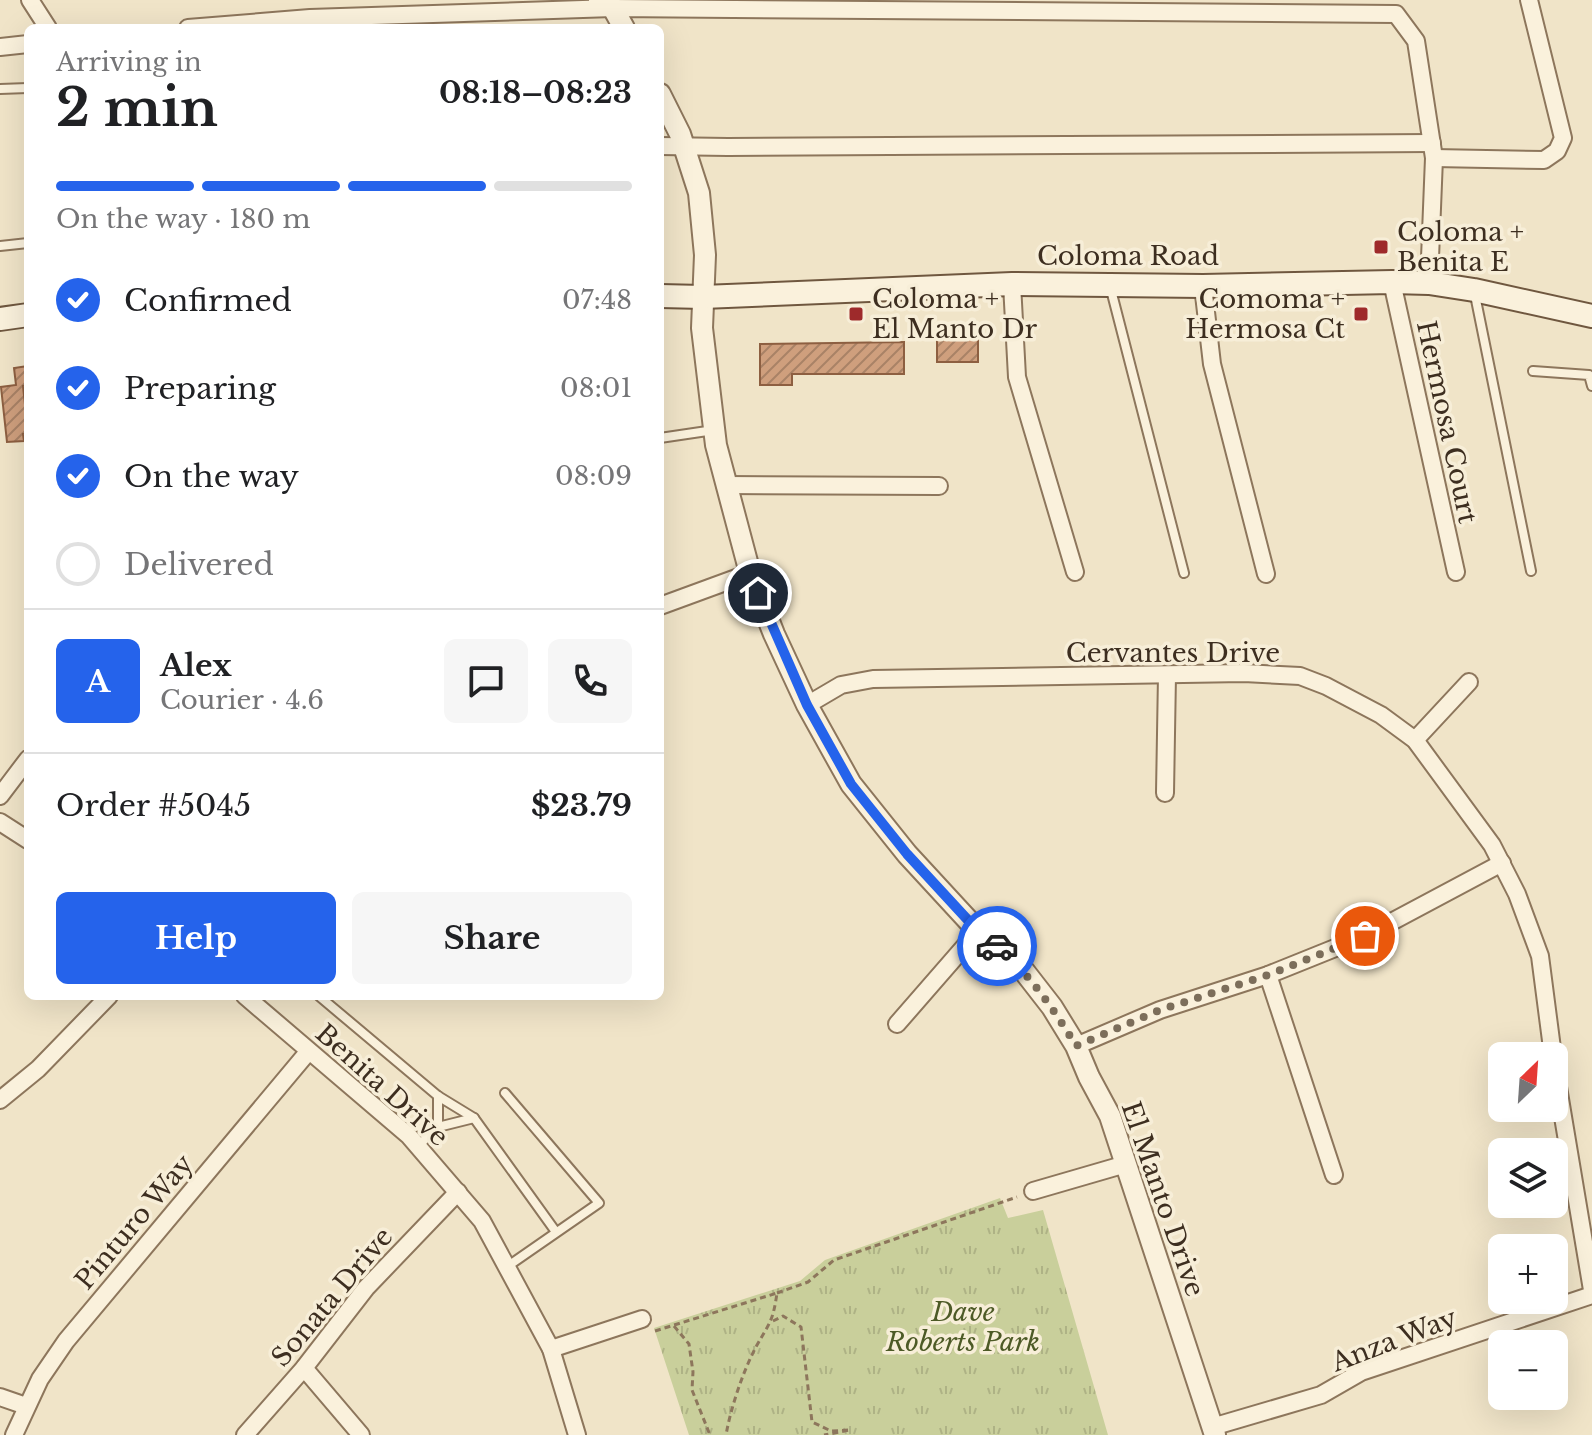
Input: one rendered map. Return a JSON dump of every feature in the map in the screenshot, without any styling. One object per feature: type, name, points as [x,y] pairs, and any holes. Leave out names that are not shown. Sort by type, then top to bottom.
[{"type":"main road","name":"Coloma Road","points":[[664,296],[1012,284],[1203,286],[1392,282],[1429,283],[1474,290],[1592,316]]},
{"type":"main road","points":[[0,319],[24,316]]},
{"type":"street","points":[[30,0],[45,24]]},
{"type":"street","points":[[664,146],[1433,151],[1544,160],[1557,151],[1563,138],[1529,0]]},
{"type":"street","points":[[606,4],[621,24]]},
{"type":"street","points":[[237,24],[606,4],[1396,14],[1416,41],[1433,151],[1429,283]]},
{"type":"street","points":[[0,47],[24,44]]},
{"type":"street","name":"El Manto Drive","points":[[664,102],[686,147],[699,193],[704,224],[702,328],[714,430],[725,485],[750,573],[807,705],[832,753],[859,794],[907,854],[978,931],[1024,971],[1052,1007],[1076,1046],[1110,1116],[1214,1431]]},
{"type":"street","name":"Hermosa Court","points":[[1392,282],[1456,572]]},
{"type":"street","points":[[1012,284],[1017,377],[1075,572]]},
{"type":"street","points":[[1203,286],[1212,364],[1266,574]]},
{"type":"street","points":[[725,485],[939,486]]},
{"type":"street","points":[[664,605],[750,573]]},
{"type":"street","name":"Cervantes Drive","points":[[807,705],[841,685],[873,679],[1244,673],[1300,676],[1326,686],[1381,715],[1415,740],[1492,845],[1531,927],[1540,956],[1551,1042]]},
{"type":"street","points":[[1165,793],[1167,675]]},
{"type":"street","points":[[1415,740],[1469,682]]},
{"type":"street","points":[[0,796],[24,764]]},
{"type":"street","points":[[0,822],[24,837]]},
{"type":"street","points":[[1076,1046],[1160,1010],[1268,975],[1365,936],[1502,863]]},
{"type":"street","points":[[897,1024],[978,931]]},
{"type":"street","points":[[1268,975],[1334,1175]]},
{"type":"street","points":[[0,1100],[48,1059],[105,1000]]},
{"type":"street","name":"Benita Drive","points":[[250,1000],[375,1105],[418,1146],[482,1221],[551,1349],[577,1435]]},
{"type":"street","name":"Pinturo Way","points":[[14,1435],[40,1379],[66,1341],[308,1052]]},
{"type":"street","points":[[1564,1122],[1592,1292]]},
{"type":"street","points":[[1033,1191],[1126,1164]]},
{"type":"street","name":"Sonata Drive","points":[[245,1435],[304,1368],[366,1288],[458,1192]]},
{"type":"street","name":"Anza Way","points":[[1214,1431],[1321,1395],[1361,1372],[1592,1292]]},
{"type":"street","points":[[551,1349],[642,1319]]},
{"type":"street","points":[[304,1368],[361,1435]]},
{"type":"street","points":[[0,1397],[26,1406]]},
{"type":"lane","points":[[0,89],[24,88]]},
{"type":"lane","points":[[0,246],[24,243]]},
{"type":"lane","points":[[1110,285],[1184,573]]},
{"type":"lane","points":[[1474,290],[1531,571]]},
{"type":"lane","points":[[1533,371],[1589,375],[1592,386]]},
{"type":"lane","points":[[664,437],[714,430]]},
{"type":"lane","points":[[324,1000],[438,1096],[474,1118],[556,1232]]},
{"type":"lane","points":[[505,1093],[599,1203],[508,1266]]},
{"type":"lane","points":[[438,1096],[438,1127]]},
{"type":"lane","points":[[418,1146],[438,1127],[474,1118]]},
{"type":"path","points":[[655,1331],[808,1282],[834,1260],[1033,1191]]},
{"type":"path","points":[[726,1435],[731,1411],[756,1347],[773,1321],[777,1293]]},
{"type":"path","points":[[773,1321],[783,1316],[801,1327],[812,1422],[831,1431],[850,1430],[824,1435]]},
{"type":"path","points":[[674,1326],[689,1344],[692,1390],[710,1435]]},
{"type":"green space","name":"Dave Roberts Park","points":[[1000,1198],[1008,1218],[1043,1210],[1108,1435],[689,1435],[654,1328],[800,1281],[825,1260]]},
{"type":"building","points":[[937,331],[978,331],[978,362],[937,362]]},
{"type":"building","points":[[904,342],[904,374],[792,374],[792,385],[760,385],[760,344]]},
{"type":"building","points":[[24,367],[24,441],[7,442],[1,387],[16,385],[14,368]]},
{"type":"way so far","points":[[997,946],[1024,971],[1052,1007],[1076,1046],[1160,1010],[1268,975],[1365,936]]},
{"type":"place","name":"Coloma + Benita E","points":[[1381,247]]},
{"type":"place","name":"Coloma + El Manto Dr","points":[[856,314]]},
{"type":"place","name":"Comoma + Hermosa Ct","points":[[1361,314]]},
{"type":"route","points":[[758,593],[807,705],[851,784],[907,854],[978,931],[997,946]]}]
